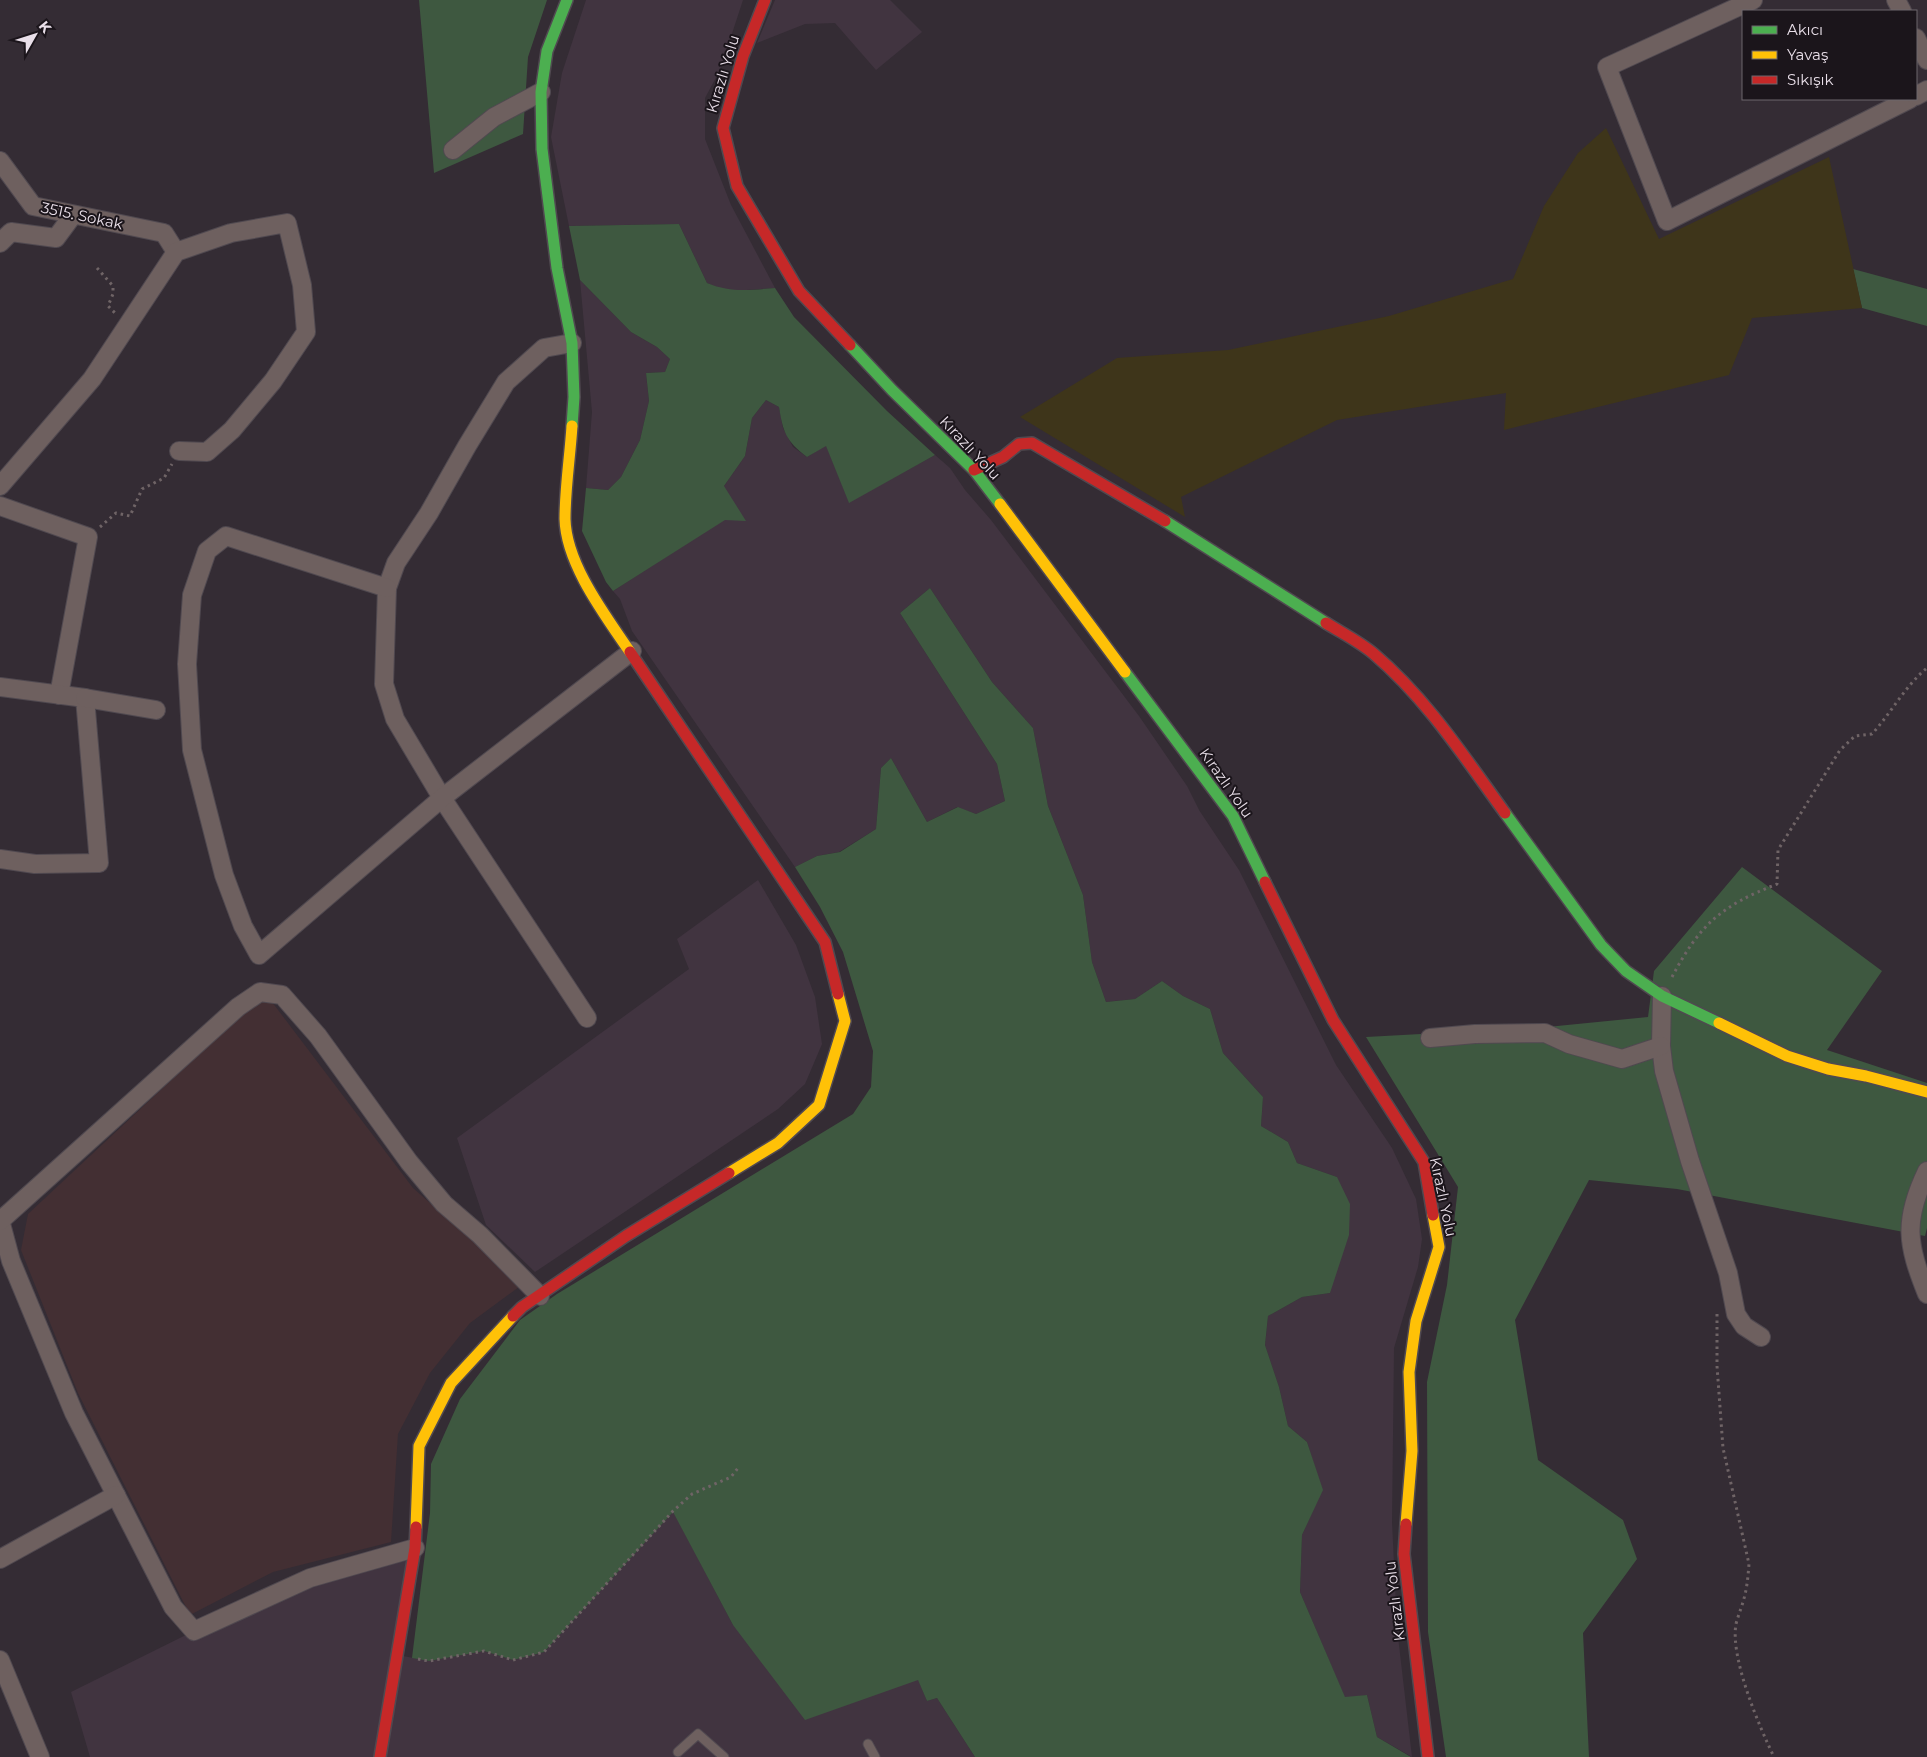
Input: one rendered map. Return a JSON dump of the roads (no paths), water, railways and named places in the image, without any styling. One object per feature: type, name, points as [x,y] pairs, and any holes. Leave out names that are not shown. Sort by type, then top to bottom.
[{"type":"street","points":[[380,1757],[415,1548],[420,1446],[451,1383],[522,1307],[626,1236],[778,1143],[819,1105],[845,1021],[825,942],[632,651],[589,591],[572,554],[565,520],[574,397],[572,343],[557,268],[543,158],[541,92],[547,51],[566,0]]},
{"type":"street","name":"Kırazlı Yolu","points":[[765,0],[743,56],[722,128],[737,186],[799,291],[892,390],[974,470],[1233,816],[1333,1020],[1424,1162],[1439,1247],[1416,1321],[1409,1372],[1412,1451],[1404,1554],[1428,1757]]},
{"type":"street","points":[[1753,0],[1607,68],[1667,221],[1908,100]]},
{"type":"street","points":[[1917,40],[1927,60]]},
{"type":"street","points":[[452,150],[494,117],[541,92]]},
{"type":"street","name":"3515. Sokak","points":[[0,161],[33,206],[164,233],[176,252]]},
{"type":"street","points":[[0,244],[11,232],[56,238],[73,215]]},
{"type":"street","points":[[0,486],[92,380],[176,252],[231,233],[287,223],[302,285],[306,332],[273,382],[232,430],[208,452],[179,451]]},
{"type":"street","points":[[572,343],[544,348],[506,382],[429,513],[396,563],[387,588],[384,684],[395,719],[442,798],[587,1018]]},
{"type":"street","points":[[974,470],[1003,457],[1019,444],[1032,443],[1165,521],[1374,653],[1403,681],[1439,723],[1601,945],[1626,971],[1662,996],[1787,1056],[1828,1069],[1866,1076],[1927,1092]]},
{"type":"street","points":[[0,506],[88,537],[59,695]]},
{"type":"street","points":[[387,588],[226,536],[207,551],[192,595],[187,664],[192,750],[224,875],[244,926],[259,955],[442,798],[632,651]]},
{"type":"street","points":[[0,687],[85,698],[156,710]]},
{"type":"street","points":[[0,860],[35,864],[99,863],[85,698]]},
{"type":"street","points":[[415,1548],[310,1578],[194,1631],[173,1608],[74,1413],[11,1261],[0,1221],[238,1007],[260,992],[282,994],[318,1036],[410,1162],[444,1204],[480,1235],[540,1296]]},
{"type":"street","points":[[1662,996],[1661,1046],[1664,1071],[1690,1160],[1728,1273],[1736,1314],[1744,1326],[1761,1338]]},
{"type":"street","points":[[1430,1038],[1475,1034],[1545,1033],[1569,1044],[1622,1059],[1661,1046]]},
{"type":"street","points":[[1927,1171],[1910,1219],[1910,1237],[1927,1294]]},
{"type":"street","points":[[0,1559],[116,1495]]},
{"type":"street","points":[[0,1660],[40,1757]]},
{"type":"lane","points":[[678,1752],[698,1734],[724,1757]]},
{"type":"lane","points":[[868,1744],[875,1757]]}]
